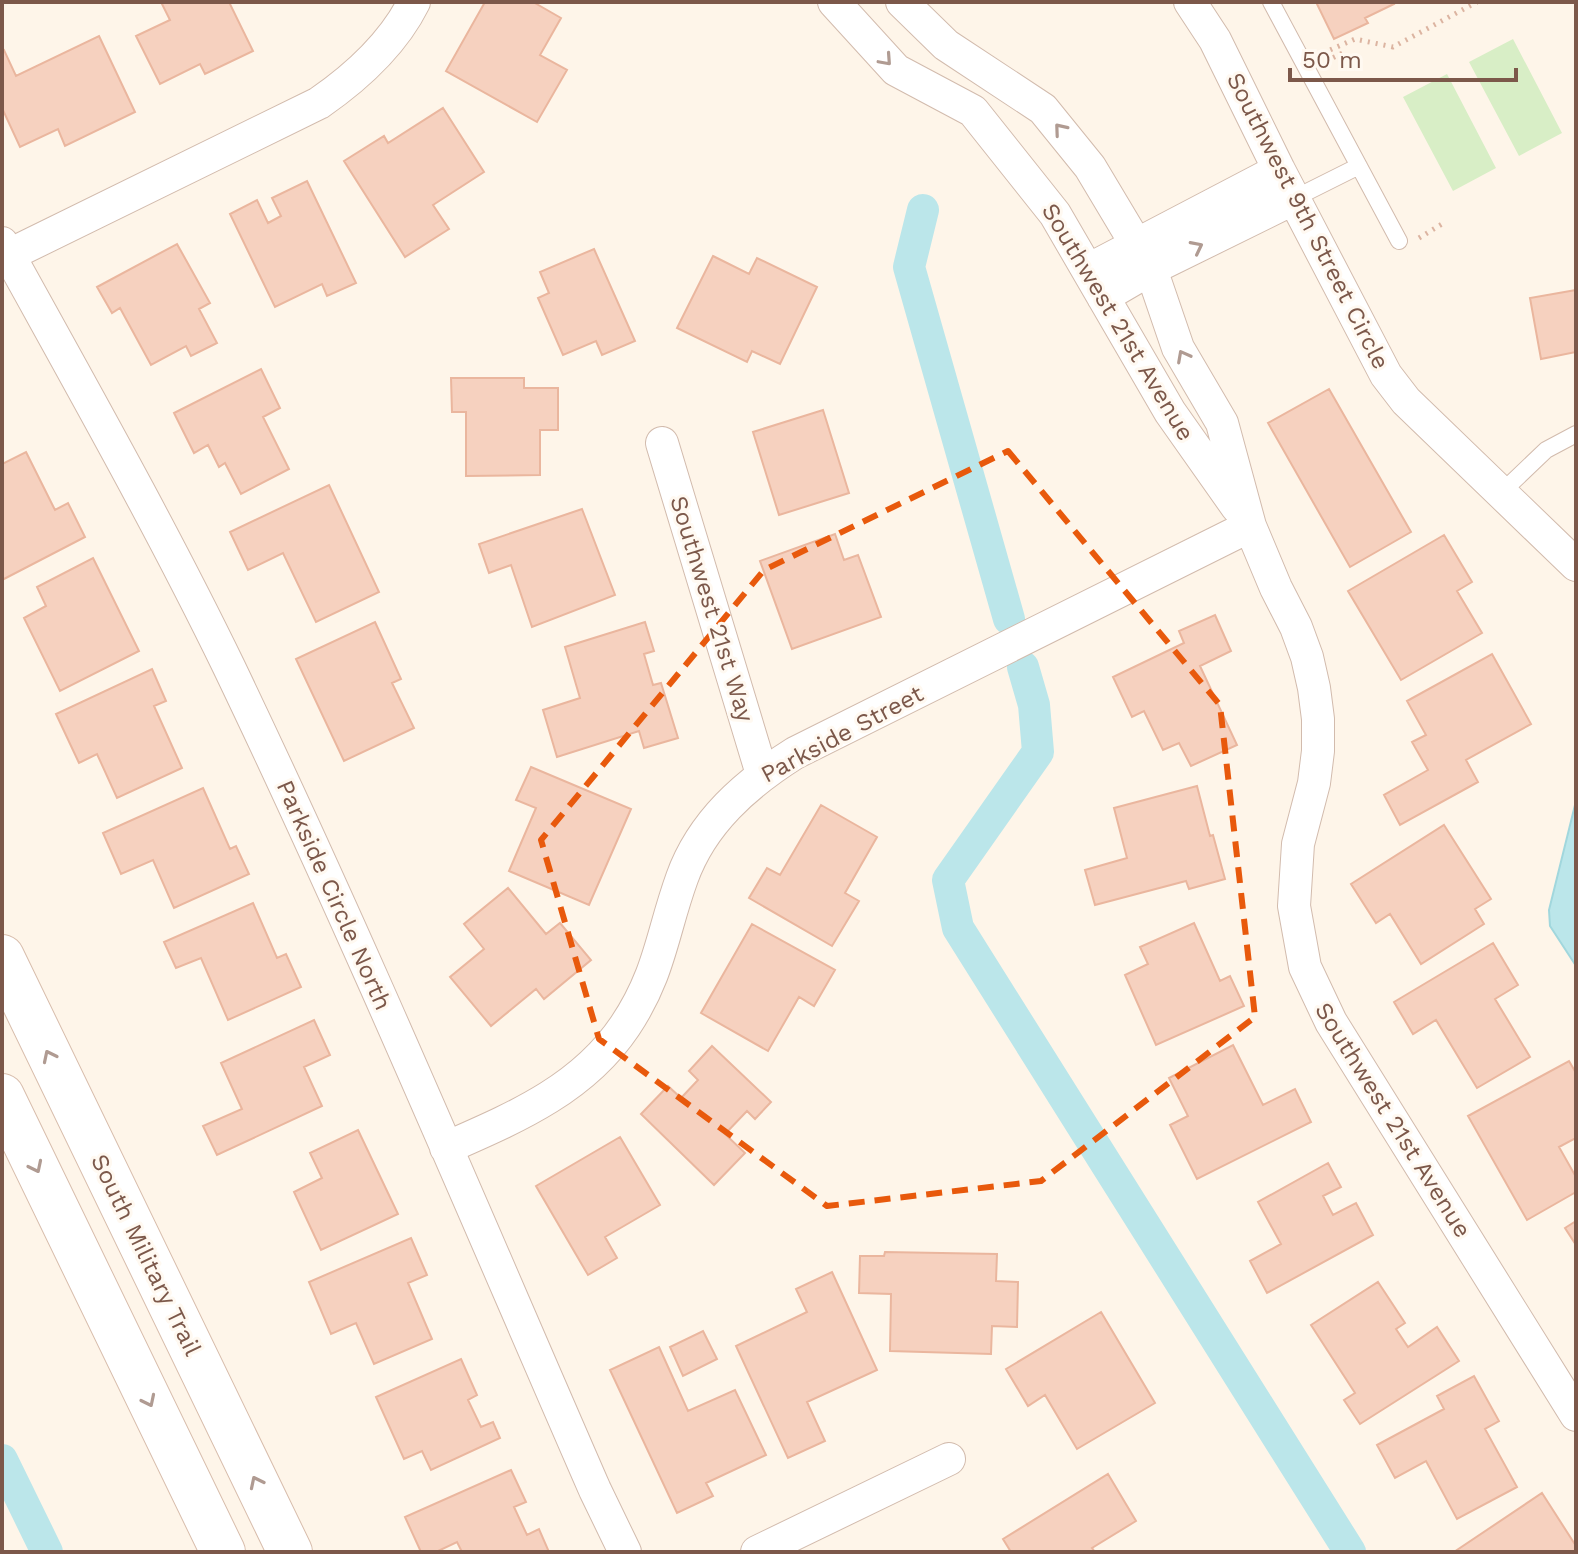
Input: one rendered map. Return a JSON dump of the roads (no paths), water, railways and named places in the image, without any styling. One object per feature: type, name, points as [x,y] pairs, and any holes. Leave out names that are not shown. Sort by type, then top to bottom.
[{"type":"street","points":[[5,249],[319,103],[371,62],[392,37],[414,2]]},
{"type":"street","name":"Southwest 21st Avenue","points":[[834,2],[896,70],[973,111],[1055,214],[1172,415],[1250,526]]},
{"type":"street","name":"Southwest 21st Avenue","points":[[902,2],[946,45],[1043,109],[1090,167],[1144,256],[1178,348],[1222,423],[1250,526],[1307,657],[1316,698],[1318,751],[1294,875],[1294,906],[1305,967],[1331,1022],[1576,1415]]},
{"type":"street","name":"Southwest 9th Street Circle","points":[[1190,2],[1215,40],[1386,375],[1406,401],[1576,565]]},
{"type":"street","points":[[1095,284],[1279,170]]},
{"type":"street","points":[[1144,256],[1295,198]]},
{"type":"street","name":"Parkside Circle North","points":[[5,249],[125,466],[227,664],[322,865],[595,1490],[625,1552]]},
{"type":"street","name":"Southwest 21st Way","points":[[662,443],[762,774]]},
{"type":"street","name":"Parkside Street","points":[[446,1148],[553,1097],[603,1054],[630,1019],[656,970],[684,874],[697,847],[733,799],[762,774],[795,753],[1250,526]]},
{"type":"street","name":"South Military Trail","points":[[2,957],[290,1552]]},
{"type":"street","points":[[2,1096],[223,1552]]},
{"type":"street","points":[[757,1552],[949,1459]]},
{"type":"lane","points":[[1271,2],[1359,166],[1408,241]]},
{"type":"lane","points":[[1295,198],[1359,166]]},
{"type":"lane","points":[[1502,492],[1546,450],[1576,434]]},
{"type":"water","points":[[1576,801],[1576,966],[1550,926],[1549,910]]},
{"type":"waterway","points":[[923,210],[909,267],[1009,619]]},
{"type":"waterway","points":[[1023,667],[1034,705],[1038,752],[948,880],[958,928],[1350,1552]]},
{"type":"waterway","points":[[2,1460],[47,1552]]}]
